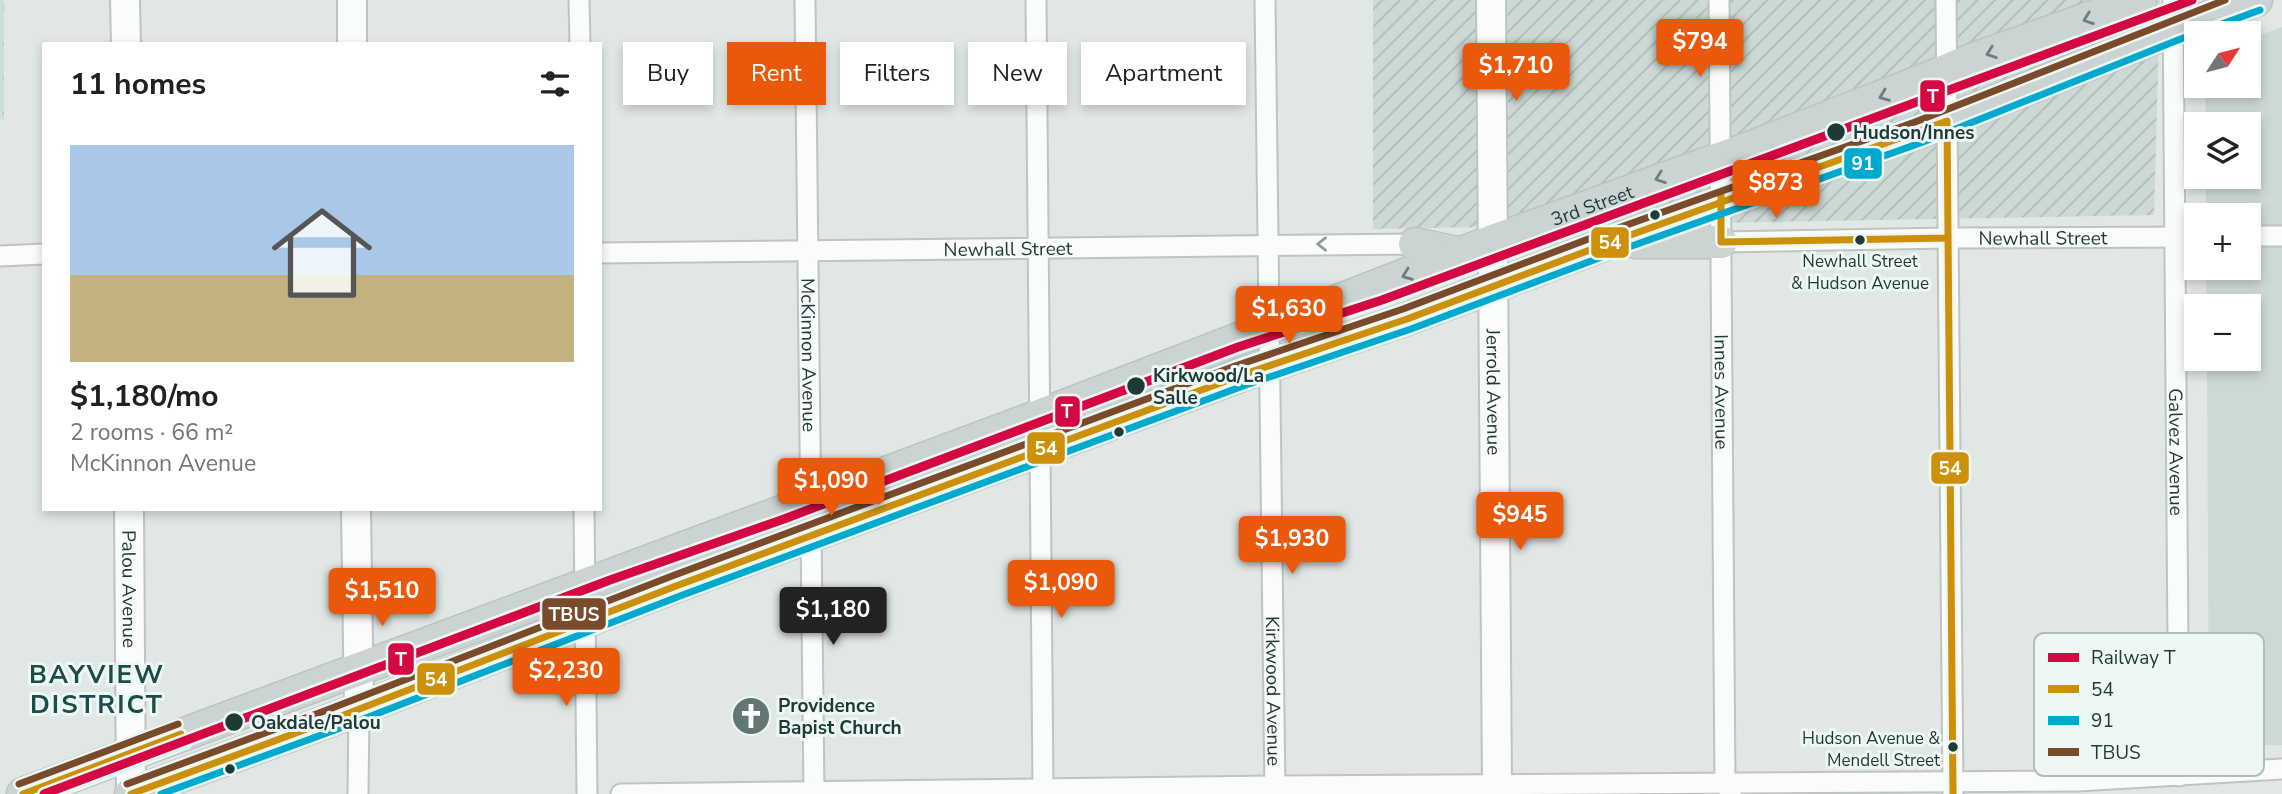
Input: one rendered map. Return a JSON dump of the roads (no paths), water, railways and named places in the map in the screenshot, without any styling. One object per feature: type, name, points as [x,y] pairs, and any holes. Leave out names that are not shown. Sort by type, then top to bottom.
[{"type":"main road","name":"3rd Street","points":[[23,794],[1040,416],[1493,241],[2140,0]]},
{"type":"main road","points":[[131,794],[359,710],[811,536],[1269,366],[1407,319],[1947,121],[2174,15],[2256,0]]},
{"type":"main road","points":[[1611,242],[1721,242]]},
{"type":"main road","points":[[1415,244],[1462,254]]},
{"type":"street","points":[[125,0],[126,42]]},
{"type":"street","points":[[352,0],[352,42]]},
{"type":"street","points":[[579,0],[580,42]]},
{"type":"street","name":"McKinnon Avenue","points":[[805,0],[814,792]]},
{"type":"street","points":[[1036,0],[1043,792]]},
{"type":"street","name":"Kirkwood Avenue","points":[[1265,0],[1275,790]]},
{"type":"street","name":"Jerrold Avenue","points":[[1491,0],[1497,785]]},
{"type":"street","name":"Innes Avenue","points":[[1719,0],[1725,791]]},
{"type":"street","points":[[1946,0],[1953,788]]},
{"type":"street","name":"Galvez Avenue","points":[[2174,15],[2178,633]]},
{"type":"street","points":[[2261,236],[2282,236]]},
{"type":"street","name":"Newhall Street","points":[[1721,242],[1948,237],[2184,237]]},
{"type":"street","name":"Newhall Street","points":[[602,253],[1415,244]]},
{"type":"street","points":[[0,256],[42,254]]},
{"type":"street","name":"Palou Avenue","points":[[129,511],[131,794]]},
{"type":"street","points":[[356,511],[358,794]]},
{"type":"street","points":[[584,511],[587,791],[611,794]]},
{"type":"street","points":[[2264,770],[2282,769]]},
{"type":"street","points":[[621,794],[1275,790],[1497,785],[1725,791],[1953,788],[2179,776]]},
{"type":"rail line","name":"T","points":[[44,794],[1238,347],[1382,300],[2192,0]]},
{"type":"place","name":"Hudson/Innes","points":[[1836,132]]},
{"type":"place","name":"Newhall Street & Hudson Avenue","points":[[1860,240]]},
{"type":"place","name":"Kirkwood/La Salle","points":[[1136,386]]},
{"type":"place","name":"Providence Bapist Church","points":[[751,716]]},
{"type":"place","name":"Oakdale/Palou","points":[[234,722]]},
{"type":"place","name":"Hudson Avenue & Mendell Street","points":[[1953,747]]},
{"type":"district","name":"BAYVIEW DISTRICT","points":[[97,689]]}]
